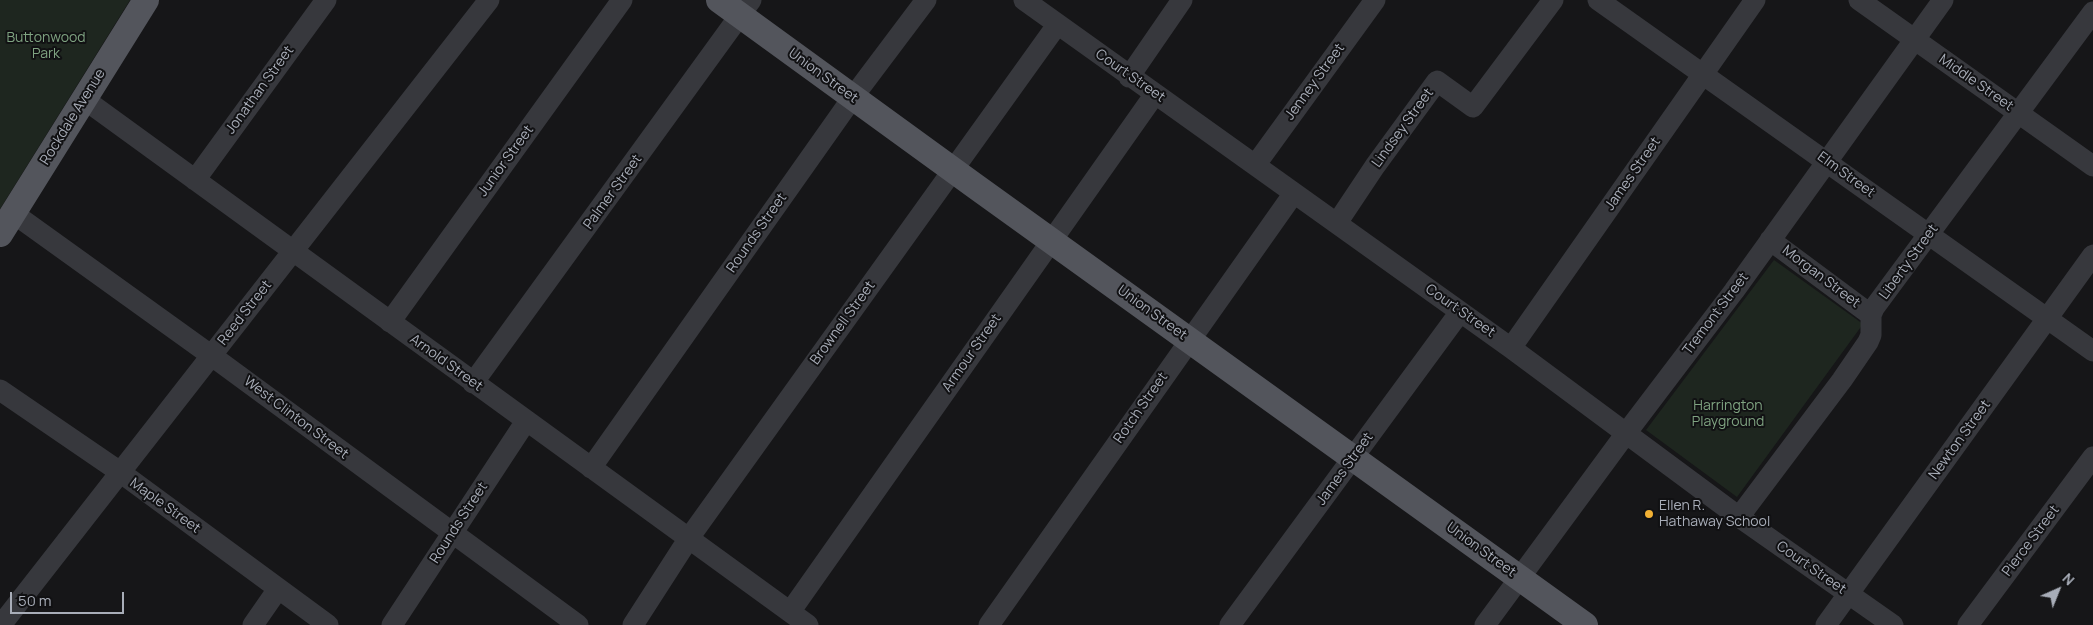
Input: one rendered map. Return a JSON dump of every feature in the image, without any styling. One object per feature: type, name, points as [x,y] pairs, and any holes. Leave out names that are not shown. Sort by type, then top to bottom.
[{"type":"main road","name":"Rockdale Avenue","points":[[7,224],[146,0]]},
{"type":"main road","name":"Union Street","points":[[719,0],[746,8],[853,98],[1585,625]]},
{"type":"street","name":"Jonathan Street","points":[[195,180],[326,0]]},
{"type":"street","name":"Reed Street","points":[[1,625],[489,0]]},
{"type":"street","name":"Junior Street","points":[[390,322],[622,0]]},
{"type":"street","name":"Rounds Street","points":[[591,468],[853,98],[926,0]]},
{"type":"street","name":"Court Street","points":[[1024,0],[1129,77],[1256,164],[1627,432],[1739,517],[1893,625]]},
{"type":"street","points":[[1129,77],[1182,0]]},
{"type":"street","name":"Jenney Street","points":[[1256,164],[1374,0]]},
{"type":"street","name":"Lindsey Street","points":[[1337,223],[1375,166],[1437,81],[1473,107],[1553,0]]},
{"type":"street","name":"Elm Street","points":[[1598,0],[2093,351]]},
{"type":"street","name":"James Street","points":[[1511,348],[1755,0]]},
{"type":"street","name":"Middle Street","points":[[1859,0],[2093,166]]},
{"type":"street","name":"Tremont Street","points":[[1486,625],[1828,162],[1943,0]]},
{"type":"street","name":"Palmer Street","points":[[473,383],[746,8]]},
{"type":"street","name":"Liberty Street","points":[[1871,315],[2093,12]]},
{"type":"street","name":"Brownell Street","points":[[633,625],[689,538],[1057,25]]},
{"type":"street","name":"Armour Street","points":[[790,612],[1154,94]]},
{"type":"street","name":"Arnold Street","points":[[84,99],[808,625]]},
{"type":"street","name":"Rotch Street","points":[[989,625],[1294,193]]},
{"type":"street","name":"West Clinton Street","points":[[7,224],[212,356],[578,625]]},
{"type":"street","name":"Morgan Street","points":[[1770,240],[1871,315]]},
{"type":"street","name":"Newton Street","points":[[1826,625],[2093,255]]},
{"type":"street","name":"James Street","points":[[1230,625],[1460,312]]},
{"type":"street","points":[[1739,517],[1837,387],[1868,342],[1871,336],[1871,315]]},
{"type":"street","name":"Maple Street","points":[[0,390],[120,472],[328,625]]},
{"type":"street","name":"Rounds Street","points":[[392,625],[526,421]]},
{"type":"street","name":"Pierce Street","points":[[1968,625],[2093,457]]},
{"type":"street","points":[[253,625],[278,589]]},
{"type":"green space","name":"Buttonwood Park","points":[[0,0],[130,0],[0,209]]},
{"type":"green space","name":"Harrington Playground","points":[[1774,260],[1863,324],[1737,497],[1646,430]]},
{"type":"place","name":"Ellen R. Hathaway School","points":[[1649,514]]}]
